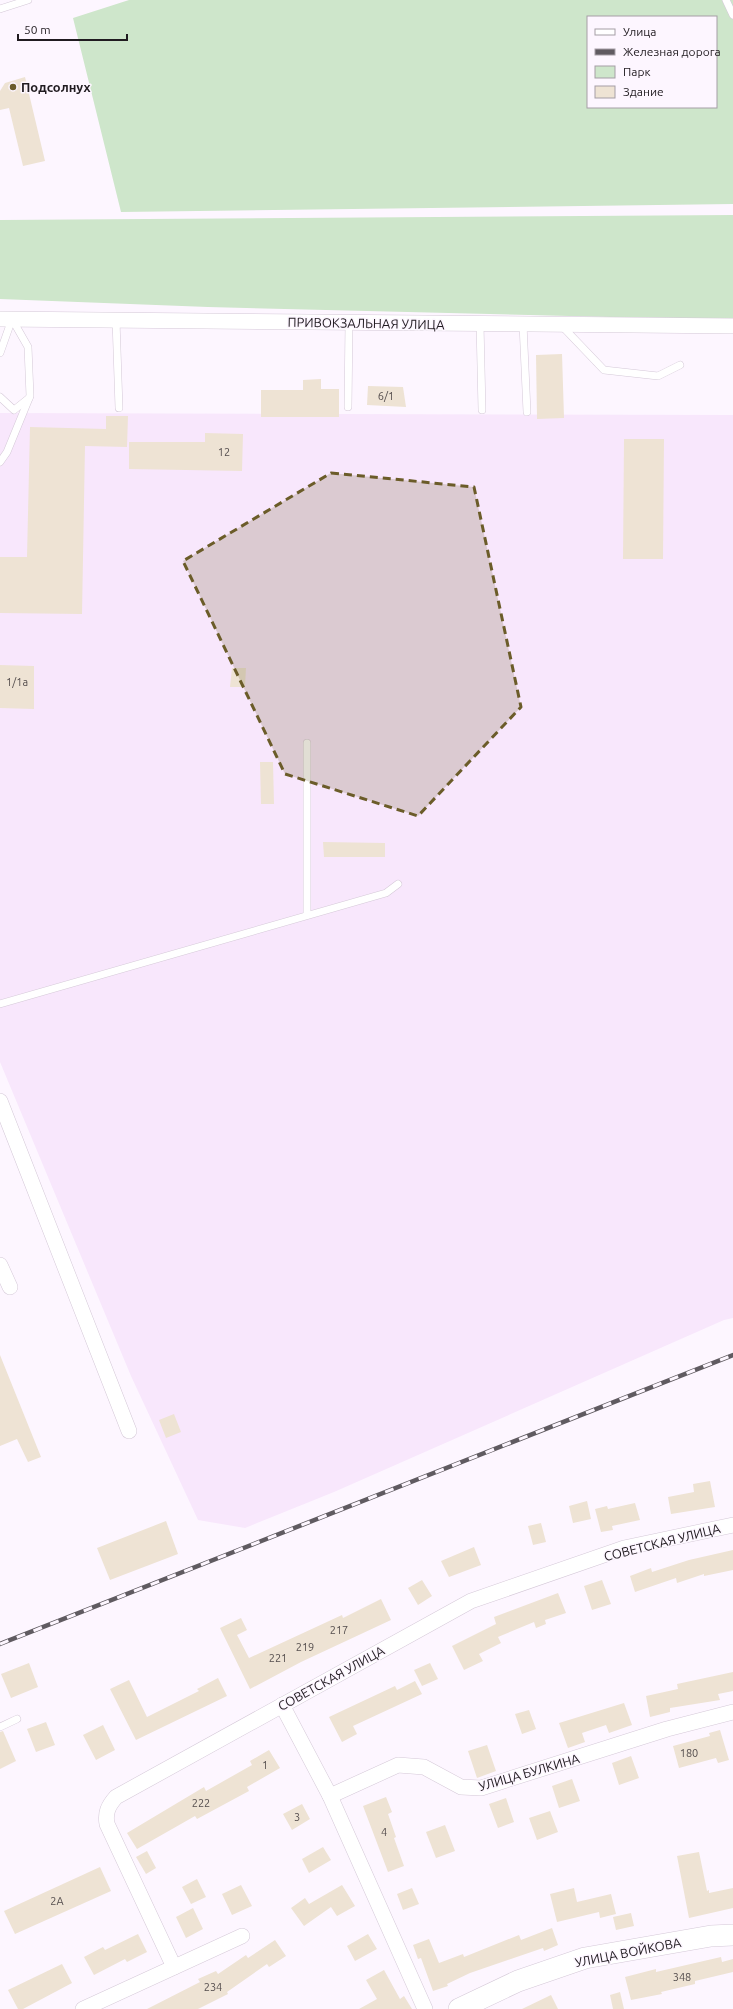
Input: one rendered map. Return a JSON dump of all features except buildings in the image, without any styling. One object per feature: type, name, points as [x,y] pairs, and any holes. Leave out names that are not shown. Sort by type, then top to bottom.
[{"type":"main road","name":"УЛИЦА ВОЙКОВА","points":[[459,2009],[518,1981],[586,1958],[711,1936],[733,1935]]},
{"type":"street","name":"ПРИВОКЗАЛЬНАЯ УЛИЦА","points":[[6,319],[733,326]]},
{"type":"street","points":[[0,1101],[129,1431]]},
{"type":"street","points":[[0,1265],[10,1288]]},
{"type":"street","name":"СОВЕТСКАЯ УЛИЦА","points":[[174,1967],[108,1824],[106,1815],[110,1804],[116,1797],[471,1601],[624,1548],[733,1525]]},
{"type":"street","points":[[282,1705],[330,1796],[425,2009]]},
{"type":"street","name":"УЛИЦА БУЛКИНА","points":[[330,1796],[398,1765],[424,1767],[461,1787],[481,1788],[667,1729],[733,1712]]},
{"type":"street","points":[[83,2009],[242,1936]]},
{"type":"lane","points":[[0,8],[28,0]]},
{"type":"lane","points":[[726,0],[733,15]]},
{"type":"lane","points":[[0,354],[6,319]]},
{"type":"lane","points":[[0,462],[7,452],[30,396],[28,347],[6,319]]},
{"type":"lane","points":[[116,320],[119,408]]},
{"type":"lane","points":[[348,407],[349,323]]},
{"type":"lane","points":[[480,324],[482,410]]},
{"type":"lane","points":[[523,324],[527,412]]},
{"type":"lane","points":[[561,325],[604,370],[658,376],[680,365]]},
{"type":"lane","points":[[0,397],[14,410],[30,396]]},
{"type":"lane","points":[[307,743],[307,915]]},
{"type":"lane","points":[[0,1004],[386,893],[398,884]]},
{"type":"lane","points":[[0,1727],[17,1719]]},
{"type":"highlighted area","points":[[331,473],[474,487],[521,707],[418,816],[285,774],[183,561]]},
{"type":"shaded area","points":[[0,413],[733,415],[733,1318],[724,1320],[334,1492],[245,1528],[198,1520],[131,1376],[0,1062]]},
{"type":"green space","points":[[129,0],[733,0],[733,204],[121,212],[73,18]]},
{"type":"green space","points":[[733,215],[733,320],[208,307],[0,299],[0,220]]},
{"type":"railway","points":[[0,1644],[733,1355]]},
{"type":"place","name":"Подсолнух","points":[[13,87]]}]
